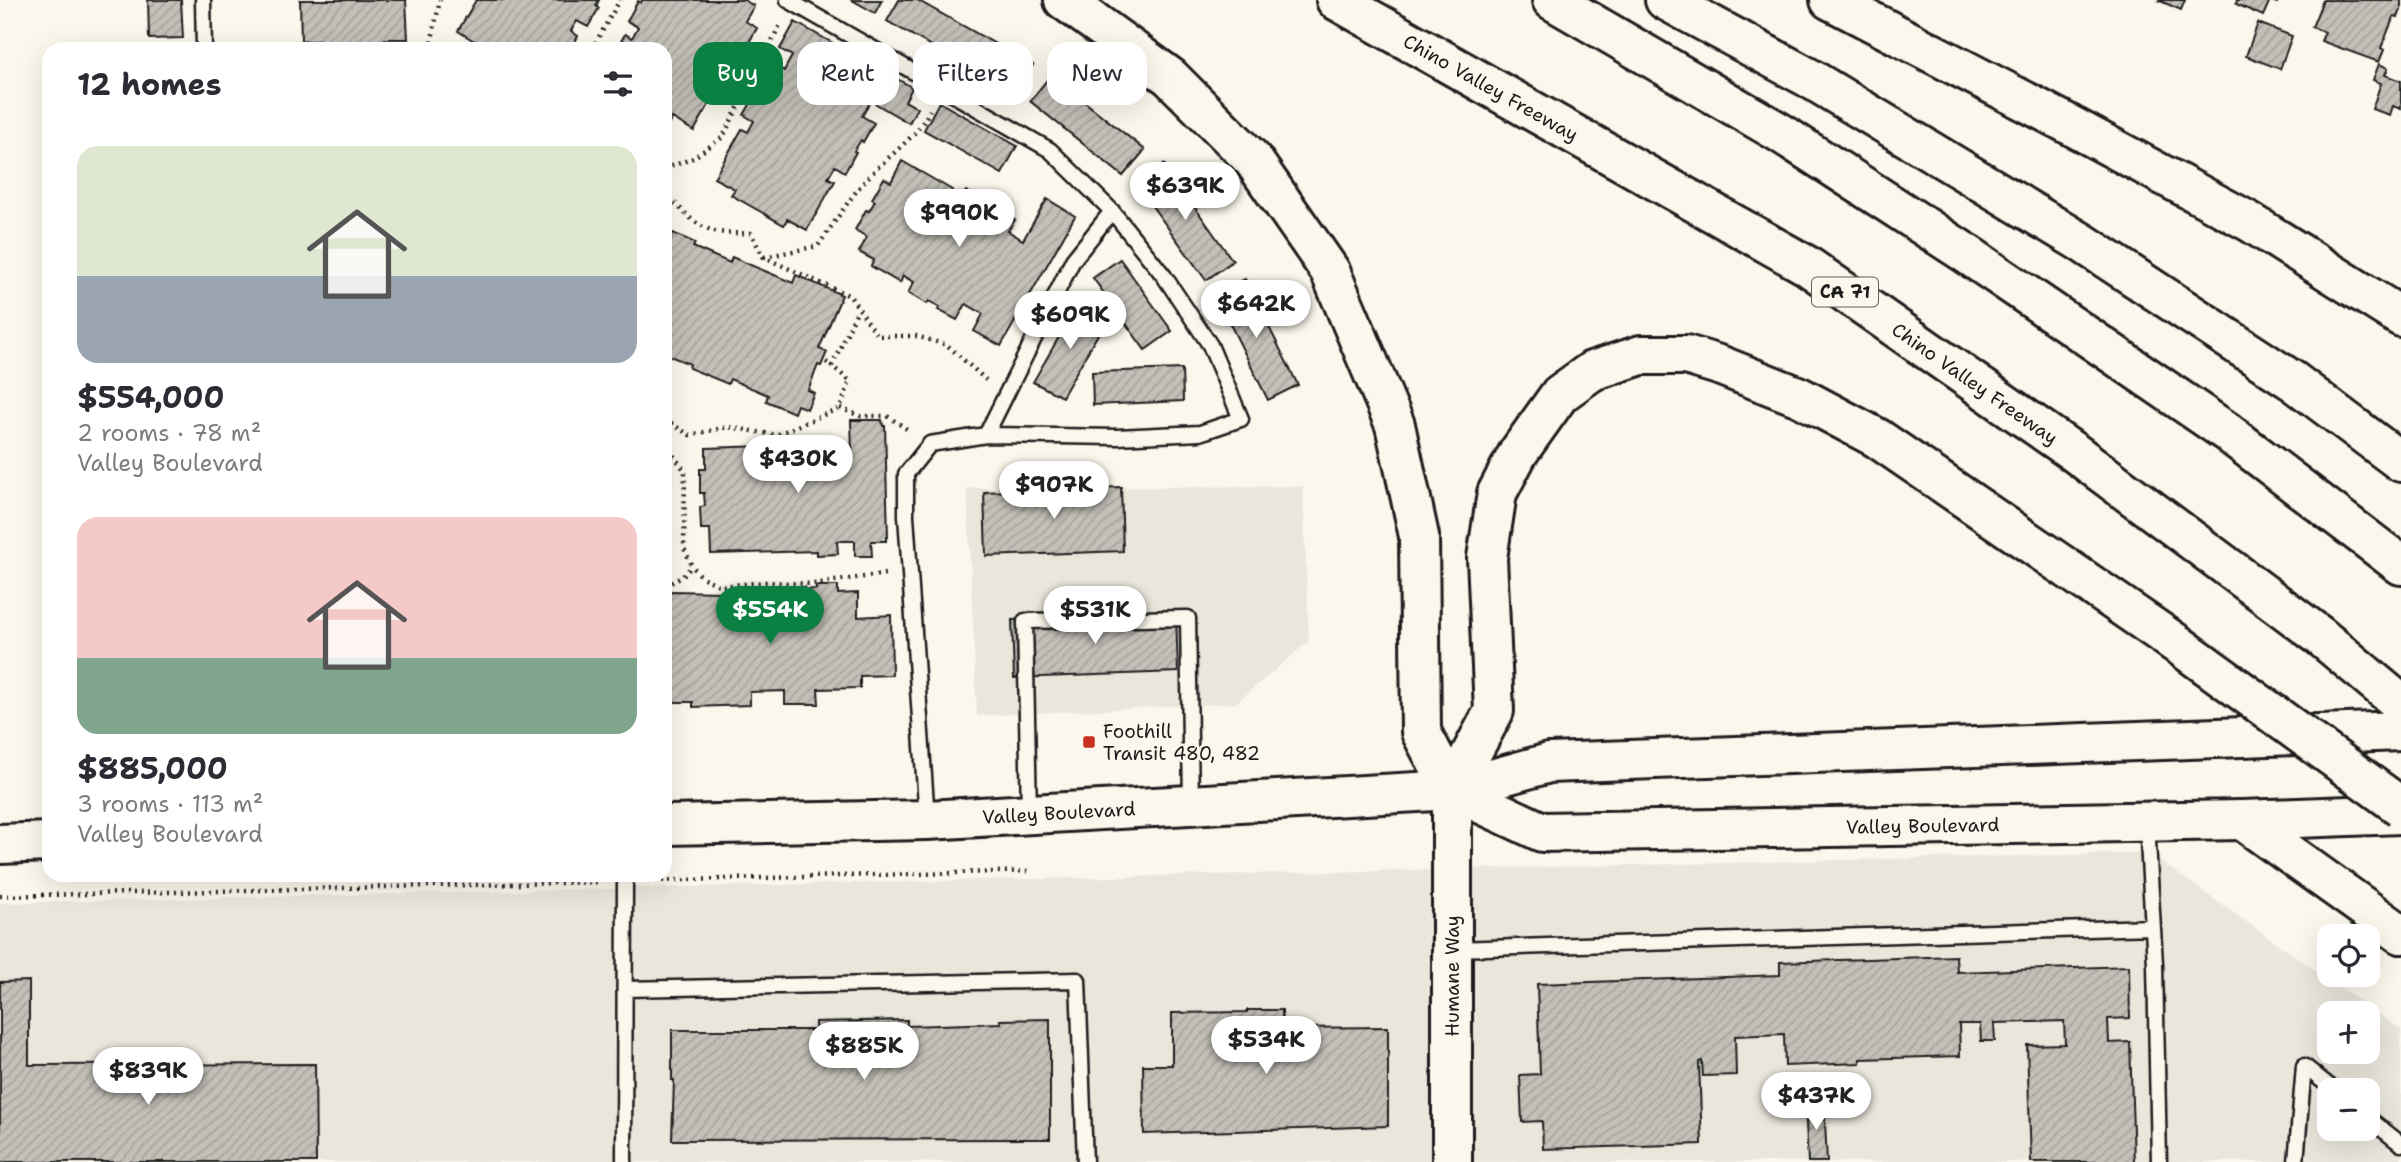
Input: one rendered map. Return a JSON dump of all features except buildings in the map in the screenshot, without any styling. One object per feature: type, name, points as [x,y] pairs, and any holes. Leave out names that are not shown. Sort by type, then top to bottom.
[{"type":"main road","points":[[1064,0],[1170,77],[1253,159],[1330,271],[1395,425],[1419,536],[1421,732],[1452,790]]},
{"type":"main road","name":"Chino Valley Freeway","points":[[1336,0],[1806,265],[2075,453],[2320,636],[2401,705]]},
{"type":"main road","points":[[1552,0],[1779,132],[1967,254],[2227,432],[2401,565]]},
{"type":"main road","points":[[1665,0],[1811,79],[2081,242],[2293,380],[2401,462]]},
{"type":"main road","points":[[1830,0],[2250,222],[2401,317]]},
{"type":"main road","points":[[1452,790],[1494,711],[1487,558],[1497,494],[1518,453],[1560,394],[1592,371],[1640,355],[1686,355],[1719,365],[1811,403],[1877,439],[2180,646],[2401,807]]},
{"type":"main road","name":"Valley Boulevard","points":[[672,825],[927,820],[1029,812],[1452,790],[1549,763],[2401,731]]},
{"type":"main road","name":"Valley Boulevard","points":[[1452,790],[1542,832],[2147,822],[2401,814]]},
{"type":"main road","name":"Humane Way","points":[[1452,790],[1452,1162]]},
{"type":"main road","points":[[2242,820],[2401,934]]},
{"type":"main road","points":[[0,844],[42,842]]},
{"type":"lane","points":[[203,0],[204,42]]},
{"type":"lane","points":[[791,1],[913,72]]},
{"type":"lane","points":[[927,820],[906,474],[930,444],[986,435],[1117,437],[1200,433],[1241,419],[1210,345],[1164,276],[1112,211],[1049,150],[970,105]]},
{"type":"lane","points":[[986,435],[1073,260],[1112,211]]},
{"type":"lane","points":[[1029,812],[1026,621],[1188,618],[1191,803]]},
{"type":"lane","points":[[2147,822],[2159,1162]]},
{"type":"lane","points":[[624,1162],[625,882]]},
{"type":"lane","points":[[1452,949],[2152,927]]},
{"type":"lane","points":[[625,989],[1078,980],[1085,1162]]},
{"type":"lane","points":[[2296,1162],[2304,1066],[2319,1078]]},
{"type":"lane","points":[[2380,1127],[2401,1144]]},
{"type":"path","points":[[431,42],[440,0]]},
{"type":"path","points":[[596,42],[620,0]]},
{"type":"path","points":[[672,166],[693,158],[723,136],[791,1]]},
{"type":"path","points":[[763,257],[818,246],[864,182],[903,146],[925,120],[932,105]]},
{"type":"path","points":[[672,200],[701,228],[724,234],[751,233],[763,257],[849,296],[878,336],[916,336],[947,345],[1006,396]]},
{"type":"path","points":[[832,366],[858,309]]},
{"type":"path","points":[[826,362],[849,380],[840,408]]},
{"type":"path","points":[[672,423],[690,435],[728,427],[776,435],[840,408],[860,415],[887,415],[930,444]]},
{"type":"path","points":[[672,453],[685,471],[684,548],[692,566],[702,577],[721,586],[766,582],[813,584],[910,572]]},
{"type":"path","points":[[672,582],[682,577],[692,566]]},
{"type":"path","points":[[672,877],[1032,872]]},
{"type":"path","points":[[0,896],[486,882]]},
{"type":"shaded area","points":[[1303,486],[1309,641],[1236,703],[977,716],[967,488]]},
{"type":"shaded area","points":[[2148,853],[2317,971],[2317,987],[2340,987],[2360,1001],[2317,1001],[2317,1064],[2380,1064],[2380,1015],[2401,1030],[2401,1162],[0,1162],[0,903]]},
{"type":"place","name":"Foothill Transit 480, 482","points":[[1089,742]]}]
